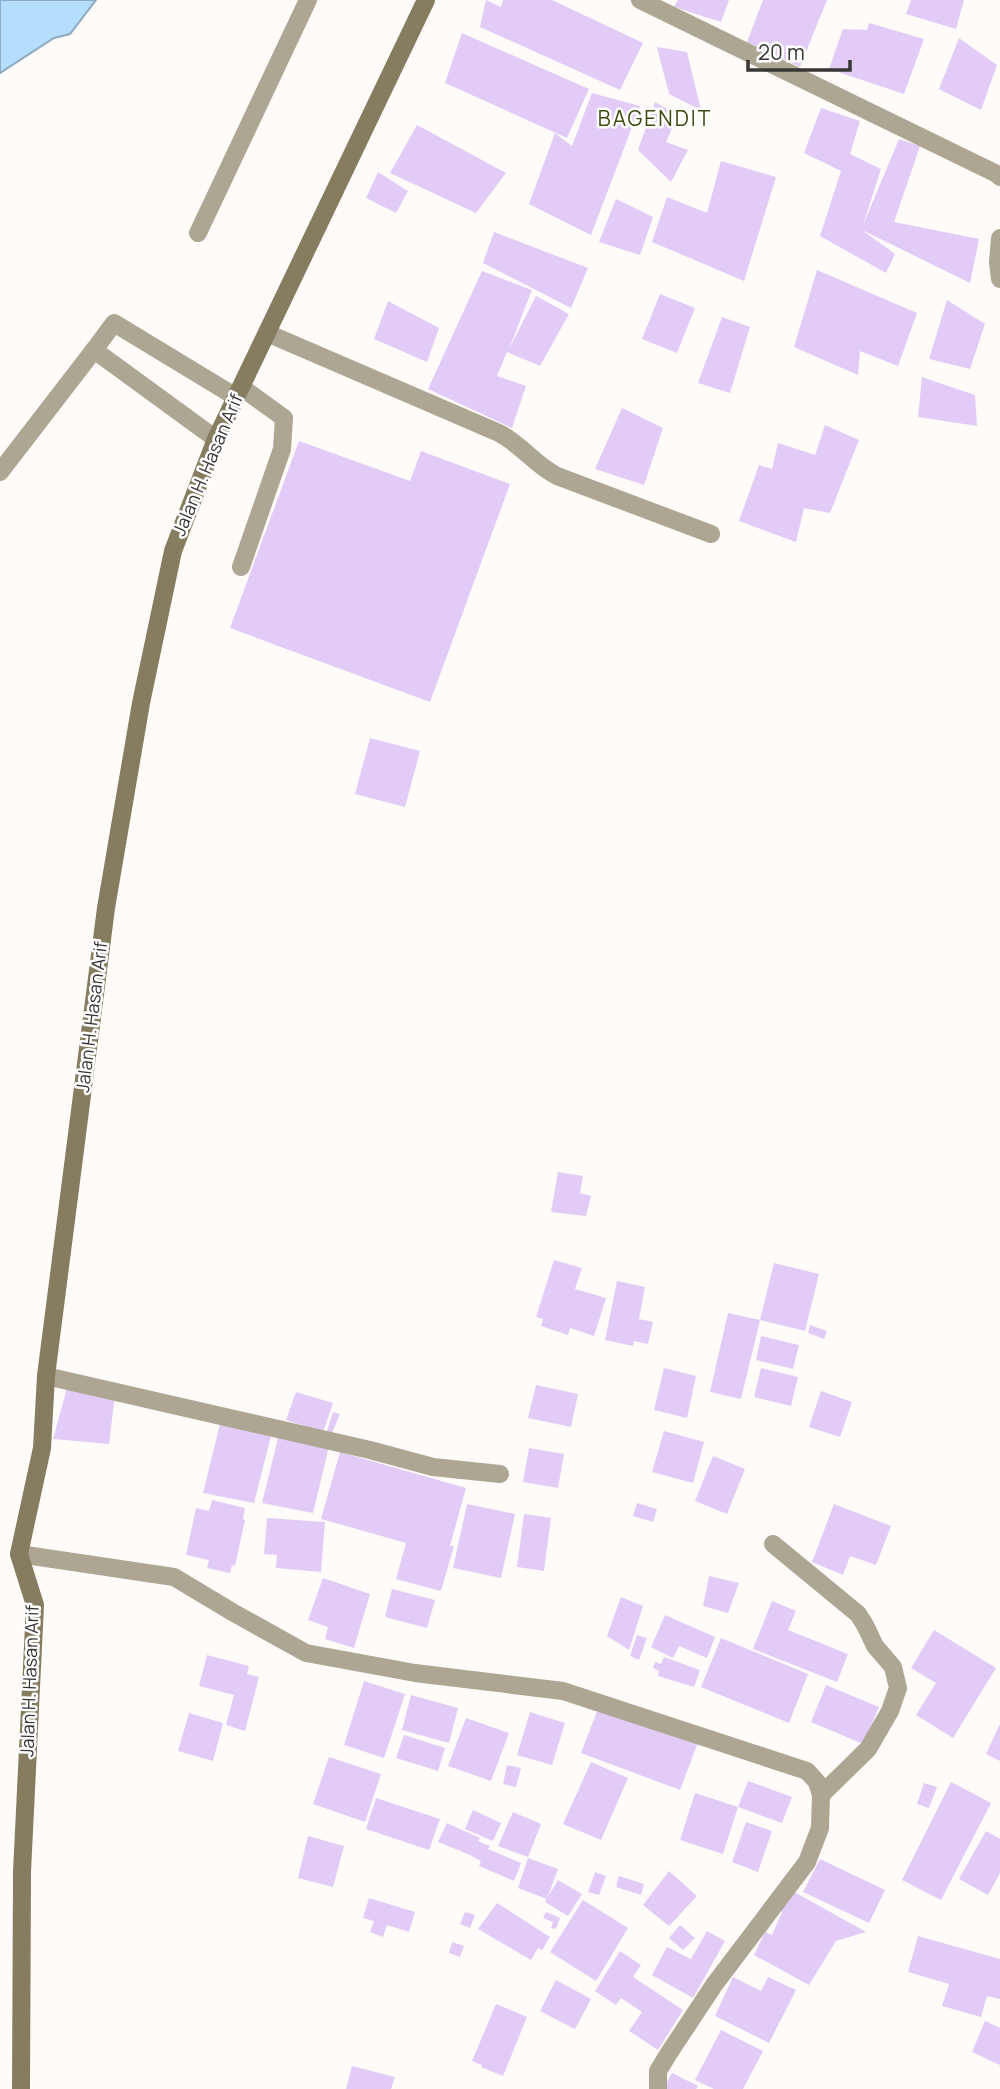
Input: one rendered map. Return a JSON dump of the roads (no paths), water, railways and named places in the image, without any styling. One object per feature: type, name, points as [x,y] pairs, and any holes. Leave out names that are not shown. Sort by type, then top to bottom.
[{"type":"main road","name":"Jalan H. Hasan Arif","points":[[21,2089],[22,1872],[35,1605],[19,1554],[42,1448],[46,1376],[106,908],[141,703],[173,551],[216,439],[426,0]]},
{"type":"street","points":[[198,233],[308,0]]},
{"type":"street","points":[[640,0],[1000,177]]},
{"type":"street","points":[[1000,238],[1000,279]]},
{"type":"street","points":[[3,461],[114,323],[284,418],[282,449],[241,567]]},
{"type":"street","points":[[267,333],[511,439],[546,471],[557,476],[711,534]]},
{"type":"street","points":[[93,350],[216,439]]},
{"type":"street","points":[[46,1376],[370,1450],[433,1467],[500,1474]]},
{"type":"street","points":[[773,1544],[858,1614],[875,1646],[893,1667],[898,1688],[890,1711],[867,1749],[821,1795]]},
{"type":"street","points":[[19,1554],[174,1577],[306,1653],[415,1673],[563,1691],[807,1771],[817,1782],[821,1795],[820,1828],[807,1862],[714,1985],[668,2053],[658,2071],[658,2089]]},
{"type":"water","points":[[0,0],[96,0],[70,34],[54,38],[0,73]]},
{"type":"district","name":"BAGENDIT","points":[[655,119]]}]
